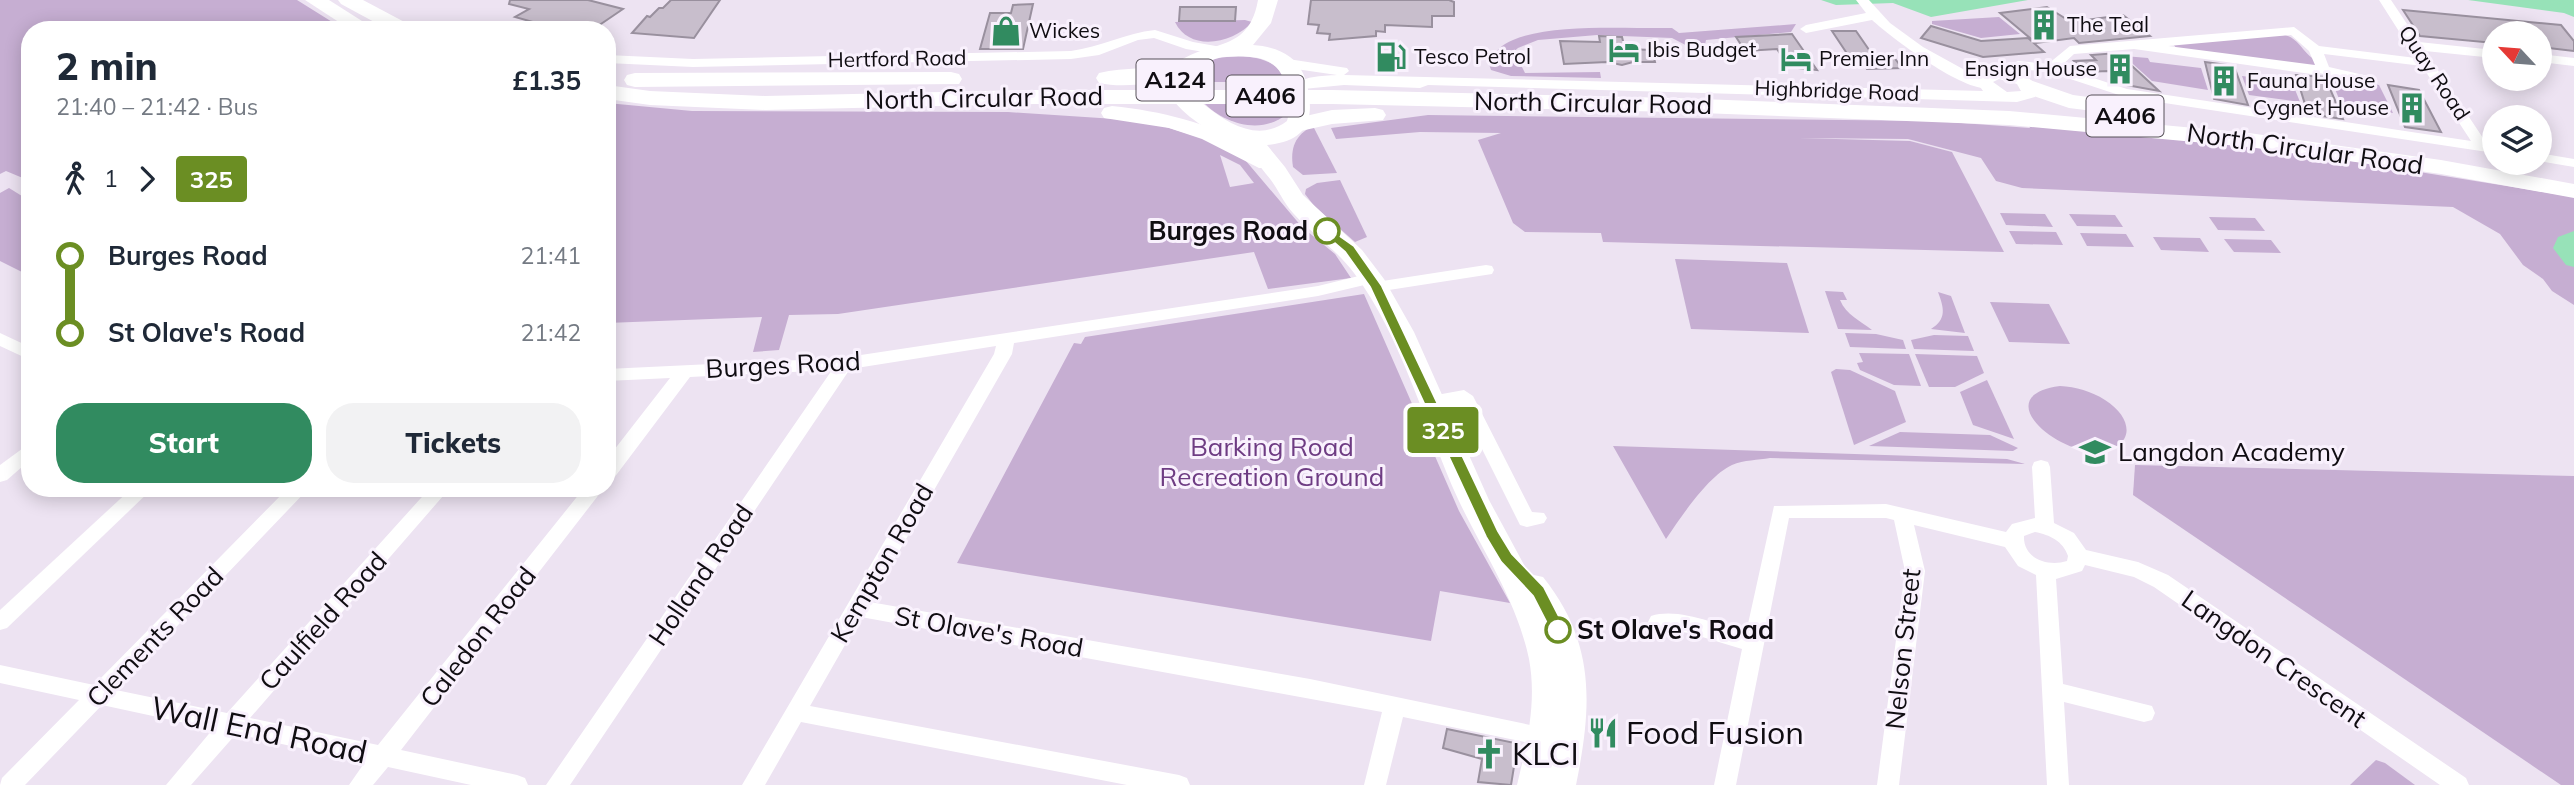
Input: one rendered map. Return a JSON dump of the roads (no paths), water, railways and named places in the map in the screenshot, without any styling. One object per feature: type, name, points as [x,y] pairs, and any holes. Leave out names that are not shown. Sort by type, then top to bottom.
[{"type":"main road","points":[[315,0],[350,21]]},
{"type":"main road","points":[[348,0],[388,21]]},
{"type":"main road","name":"A124","points":[[1268,0],[1267,12],[1250,37],[1228,50],[1204,56],[1181,69],[1174,81],[1175,87],[1183,98],[1212,123],[1248,137],[1278,135],[1294,126]]},
{"type":"main road","points":[[1272,167],[1284,159],[1294,126],[1301,116],[1295,73],[1281,60],[1269,40],[1278,17],[1278,0]]},
{"type":"main road","name":"A124","points":[[1228,50],[1281,60]]},
{"type":"main road","points":[[616,84],[1109,78],[1152,76],[1181,69]]},
{"type":"main road","name":"A406","points":[[2036,76],[2069,101],[2482,154]]},
{"type":"main road","name":"North Circular Road","points":[[616,84],[858,95],[1673,100],[1950,105],[2060,121],[2249,140],[2428,165],[2574,191]]},
{"type":"main road","name":"North Circular Road","points":[[616,86],[650,98],[765,103],[858,95]]},
{"type":"main road","name":"A406","points":[[650,98],[739,108],[1031,110],[1151,116],[1161,114],[1212,123]]},
{"type":"main road","name":"North Circular Road","points":[[1673,100],[1972,106],[2168,120],[2356,143],[2574,178]]},
{"type":"main road","name":"A406","points":[[1294,126],[1332,117],[1426,113],[1950,105]]},
{"type":"main road","name":"A124","points":[[1151,116],[1210,133],[1272,167]]},
{"type":"main road","points":[[1248,137],[1262,152],[1293,199],[1310,218],[1345,244],[1373,283],[1431,402],[1475,501],[1507,558],[1534,622],[1544,655],[1549,686],[1548,720],[1535,785]]},
{"type":"main road","name":"A406","points":[[2552,172],[2574,178]]},
{"type":"main road","points":[[1507,558],[1538,592],[1554,618],[1568,655],[1572,693],[1570,726],[1558,785]]},
{"type":"street","name":"Quay Road","points":[[2385,0],[2482,142]]},
{"type":"street","name":"Highbridge Road","points":[[1869,8],[1926,55],[1952,68],[1957,74],[1990,78]]},
{"type":"street","points":[[1805,29],[1869,8]]},
{"type":"street","points":[[2158,46],[2294,31],[2311,46],[2322,62],[2322,69]]},
{"type":"street","name":"Hertford Road","points":[[616,59],[705,63],[1071,55],[1094,52],[1136,36],[1155,34],[1181,43],[1228,50]]},
{"type":"street","points":[[1181,43],[1181,69]]},
{"type":"street","points":[[2036,76],[2009,75],[1990,78],[1993,92],[2007,97],[2025,96],[2029,94],[2036,76],[2070,50],[2134,45],[2158,46],[2311,70],[2322,69],[2363,79]]},
{"type":"street","points":[[2311,46],[2428,63]]},
{"type":"street","points":[[2416,46],[2482,53]]},
{"type":"street","points":[[2552,59],[2574,62]]},
{"type":"street","name":"Highbridge Road","points":[[1281,60],[1348,72],[1424,80],[1950,105],[2007,97]]},
{"type":"street","name":"Highbridge Road","points":[[1950,105],[1990,78]]},
{"type":"street","name":"Highbridge Road","points":[[1299,87],[1331,80],[1420,83],[1424,80]]},
{"type":"street","points":[[2552,159],[2574,163]]},
{"type":"street","name":"Burges Road","points":[[616,374],[841,364],[1373,283],[1486,270]]},
{"type":"street","points":[[0,339],[21,350]]},
{"type":"street","name":"Kempton Road","points":[[753,785],[1003,354],[1006,340]]},
{"type":"street","name":"Holland Road","points":[[557,785],[833,382],[841,364]]},
{"type":"street","points":[[616,461],[685,371]]},
{"type":"street","points":[[1431,402],[1464,396],[1527,520],[1537,518]]},
{"type":"street","points":[[0,475],[21,458]]},
{"type":"street","points":[[2041,467],[2045,526]]},
{"type":"street","points":[[0,622],[134,497]]},
{"type":"street","name":"Clements Road","points":[[10,785],[291,497]]},
{"type":"street","name":"Caulfield Road","points":[[177,785],[433,497]]},
{"type":"street","name":"Caledon Road","points":[[360,785],[588,497]]},
{"type":"street","points":[[1725,785],[1781,511],[1885,511],[2012,541]]},
{"type":"street","name":"Nelson Street","points":[[1888,785],[1914,571],[1902,514]]},
{"type":"street","points":[[2035,525],[2045,526],[2071,541],[2078,556],[2075,566],[2070,570],[2046,571],[2027,562],[2014,548],[2012,541],[2019,529],[2035,525]]},
{"type":"street","name":"Langdon Crescent","points":[[2078,556],[2138,570],[2161,582],[2458,785]]},
{"type":"street","points":[[2046,571],[2058,785]]},
{"type":"street","name":"St Olave's Road","points":[[856,608],[1395,704],[1535,735]]},
{"type":"street","points":[[1658,622],[1689,625],[1753,644]]},
{"type":"street","name":"Wall End Road","points":[[0,674],[517,785]]},
{"type":"street","points":[[2053,690],[2144,713]]},
{"type":"street","points":[[1375,785],[1395,704]]},
{"type":"street","points":[[795,712],[1179,785]]},
{"type":"waterway","points":[[2574,238],[2566,242],[2565,248],[2574,260]]},
{"type":"place","name":"The Teal","points":[[2044,25]]},
{"type":"place","name":"Wickes","points":[[1006,31]]},
{"type":"place","name":"Ibis Budget","points":[[1624,50]]},
{"type":"place","name":"Tesco Petrol","points":[[1391,57]]},
{"type":"place","name":"Premier Inn","points":[[1796,59]]},
{"type":"place","name":"Ensign House","points":[[2120,69]]},
{"type":"place","name":"Fauna House","points":[[2224,81]]},
{"type":"place","name":"Cygnet House","points":[[2412,108]]},
{"type":"place","name":"Burges Road","points":[[1327,231]]},
{"type":"place","name":"Langdon Academy","points":[[2095,452]]},
{"type":"place","name":"St Olave's Road","points":[[1558,630]]},
{"type":"place","name":"Food Fusion","points":[[1603,733]]},
{"type":"place","name":"KLCI","points":[[1489,754]]},
{"type":"park label","name":"Barking Road Recreation Ground","points":[[1272,462]]}]
